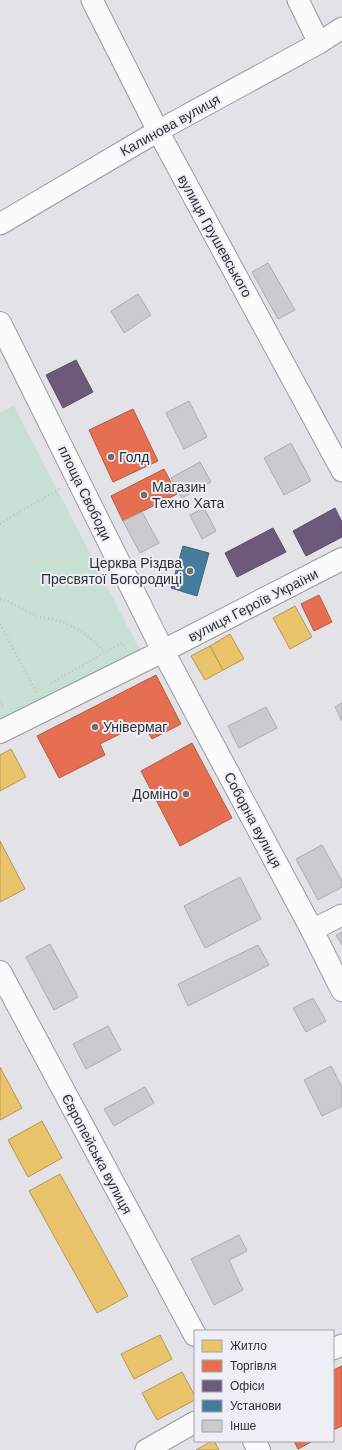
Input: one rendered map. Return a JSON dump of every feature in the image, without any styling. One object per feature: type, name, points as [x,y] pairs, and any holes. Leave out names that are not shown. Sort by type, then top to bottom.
[{"type":"street","name":"вулиця Грушевського","points":[[92,0],[158,131],[342,471]]},
{"type":"street","points":[[298,0],[319,43]]},
{"type":"street","name":"Калинова вулиця","points":[[0,224],[158,131],[319,43],[342,28]]},
{"type":"street","name":"площа Свободи","points":[[0,323],[163,651]]},
{"type":"street","name":"вулиця Героїв України","points":[[163,651],[342,559]]},
{"type":"street","points":[[0,732],[163,651]]},
{"type":"street","name":"Соборна вулиця","points":[[163,651],[312,930],[342,990]]},
{"type":"street","points":[[312,930],[342,915]]},
{"type":"street","name":"Європейська вулиця","points":[[0,972],[194,1333]]},
{"type":"street","points":[[146,1450],[194,1423]]},
{"type":"path","points":[[0,524],[77,478]]},
{"type":"path","points":[[0,599],[37,616],[63,622],[83,632],[105,652]]},
{"type":"path","points":[[0,624],[46,709]]},
{"type":"green space","points":[[14,406],[142,654],[0,726],[0,413]]},
{"type":"building: Житло","points":[[295,606],[312,637],[290,649],[273,618]]},
{"type":"building: Житло","points":[[230,634],[244,659],[223,670],[210,646]]},
{"type":"building: Житло","points":[[210,646],[223,670],[205,680],[191,656]]},
{"type":"building: Житло","points":[[11,749],[26,777],[0,791],[0,755]]},
{"type":"building: Житло","points":[[0,841],[25,889],[0,902]]},
{"type":"building: Житло","points":[[0,1067],[22,1108],[0,1120]]},
{"type":"building: Житло","points":[[42,1121],[62,1158],[28,1177],[8,1140]]},
{"type":"building: Житло","points":[[60,1174],[128,1296],[97,1313],[29,1191]]},
{"type":"building: Житло","points":[[160,1335],[172,1359],[134,1379],[121,1354]]},
{"type":"building: Житло","points":[[182,1372],[194,1394],[194,1401],[157,1420],[142,1393]]},
{"type":"building: Житло","points":[[210,1442],[215,1442],[219,1450],[196,1450]]},
{"type":"building: Торгівля","points":[[133,409],[158,461],[113,482],[89,430]]},
{"type":"building: Торгівля","name":"Магазин Техно Хата","points":[[164,469],[177,494],[123,521],[111,496]]},
{"type":"building: Торгівля","points":[[319,595],[332,622],[314,631],[301,604]]},
{"type":"building: Торгівля","name":"Універмаг","points":[[156,675],[181,724],[152,739],[146,729],[142,731],[138,725],[100,744],[105,755],[59,778],[37,736]]},
{"type":"building: Торгівля","name":"Доміно","points":[[192,743],[232,818],[180,846],[141,771]]},
{"type":"building: Торгівля","points":[[342,1366],[342,1426],[334,1430],[334,1370]]},
{"type":"building: Торгівля","points":[[294,1442],[311,1442],[298,1449]]},
{"type":"building: Офіси","points":[[76,360],[93,392],[63,408],[46,375]]},
{"type":"building: Офіси","points":[[335,508],[342,522],[342,537],[306,556],[293,531]]},
{"type":"building: Офіси","points":[[273,528],[286,552],[237,577],[225,553]]},
{"type":"building: Установи","name":"Церква Різдва Пресвятої Богородиці","points":[[183,546],[209,553],[197,596],[171,588]]},
{"type":"building: Інше","points":[[268,263],[295,310],[278,319],[252,272]]},
{"type":"building: Інше","points":[[138,294],[151,315],[124,333],[111,311]]},
{"type":"building: Інше","points":[[189,401],[207,437],[184,449],[166,413]]},
{"type":"building: Інше","points":[[291,443],[311,481],[284,495],[264,458]]},
{"type":"building: Інше","points":[[200,462],[211,482],[182,498],[171,478]]},
{"type":"building: Інше","points":[[204,508],[216,531],[202,539],[190,515]]},
{"type":"building: Інше","points":[[142,512],[159,543],[140,553],[123,521]]},
{"type":"building: Інше","points":[[342,703],[342,721],[335,707]]},
{"type":"building: Інше","points":[[266,707],[277,728],[239,748],[228,726]]},
{"type":"building: Інше","points":[[322,845],[342,881],[342,887],[318,900],[296,859]]},
{"type":"building: Інше","points":[[240,877],[261,919],[205,948],[184,906]]},
{"type":"building: Інше","points":[[342,932],[342,945],[336,935]]},
{"type":"building: Інше","points":[[50,944],[78,997],[54,1010],[26,957]]},
{"type":"building: Інше","points":[[258,945],[269,965],[188,1006],[178,984]]},
{"type":"building: Інше","points":[[313,998],[326,1021],[306,1032],[293,1008]]},
{"type":"building: Інше","points":[[108,1026],[121,1050],[86,1069],[73,1044]]},
{"type":"building: Інше","points":[[331,1066],[342,1087],[342,1106],[322,1116],[304,1080]]},
{"type":"building: Інше","points":[[145,1087],[154,1103],[114,1126],[104,1109]]},
{"type":"building: Інше","points":[[239,1235],[247,1251],[229,1260],[243,1290],[214,1305],[191,1259]]},
{"type":"place","name":"Голд","points":[[111,457]]},
{"type":"place","name":"Магазин Техно Хата","points":[[144,495]]},
{"type":"place","name":"Церква Різдва Пресвятої Богородиці","points":[[190,571]]},
{"type":"place","name":"Універмаг","points":[[95,727]]},
{"type":"place","name":"Доміно","points":[[186,794]]}]
